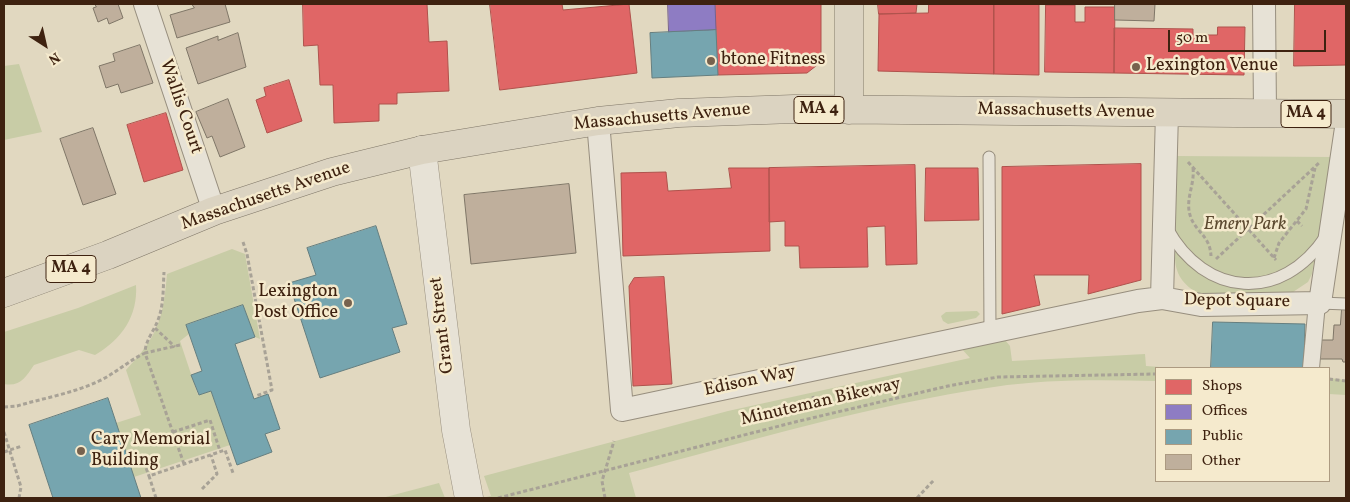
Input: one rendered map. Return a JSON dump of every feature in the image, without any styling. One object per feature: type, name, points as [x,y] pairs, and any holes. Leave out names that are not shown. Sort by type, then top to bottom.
[{"type":"main road","points":[[849,4],[849,110]]},
{"type":"main road","name":"Massachusetts Avenue","points":[[4,293],[108,255],[214,211],[332,172],[422,150],[598,121],[679,113],[849,110],[1346,114]]},
{"type":"street","name":"Wallis Court","points":[[144,4],[214,211]]},
{"type":"street","points":[[1264,4],[1265,113]]},
{"type":"street","name":"Depot Square","points":[[1167,112],[1162,298],[1201,304],[1318,303]]},
{"type":"street","name":"Edison Way","points":[[598,121],[622,410],[990,331],[1138,301],[1162,298]]},
{"type":"street","points":[[1311,367],[1318,303],[1346,128]]},
{"type":"street","name":"Grant Street","points":[[422,150],[456,430],[469,498]]},
{"type":"lane","points":[[989,157],[990,331]]},
{"type":"lane","points":[[1164,222],[1182,252],[1197,267],[1223,279],[1250,284],[1279,277],[1292,270],[1310,256],[1331,228]]},
{"type":"lane","points":[[1318,303],[1346,304]]},
{"type":"path","points":[[1183,156],[1278,262]]},
{"type":"path","points":[[1210,264],[1247,227],[1316,166],[1319,162],[1319,156]]},
{"type":"path","points":[[1274,258],[1279,243],[1306,209],[1316,166]]},
{"type":"path","points":[[1193,168],[1194,180],[1188,200],[1191,219],[1210,245],[1211,259]]},
{"type":"path","points":[[1297,221],[1302,226]]},
{"type":"path","points":[[242,242],[247,254],[272,390],[256,396]]},
{"type":"path","points":[[164,272],[163,305],[155,328],[145,346],[145,353],[184,464]]},
{"type":"path","points":[[155,328],[175,347]]},
{"type":"path","points":[[4,407],[17,406],[97,382],[116,372],[132,359],[145,353],[180,345]]},
{"type":"path","name":"Minuteman Bikeway","points":[[498,498],[948,386],[990,379],[1105,374],[1155,374]]},
{"type":"path","points":[[1330,379],[1346,380]]},
{"type":"path","points":[[812,396],[815,408]]},
{"type":"path","points":[[173,432],[210,420],[220,452]]},
{"type":"path","points":[[4,432],[21,487],[19,498]]},
{"type":"path","points":[[605,498],[602,481],[614,441]]},
{"type":"path","points":[[4,452],[22,446]]},
{"type":"path","points":[[149,476],[225,450],[233,473]]},
{"type":"path","points":[[202,489],[217,474],[211,455]]},
{"type":"path","points":[[144,462],[156,498]]},
{"type":"path","points":[[917,498],[934,480]]},
{"type":"green space","points":[[19,64],[42,132],[4,140],[4,66]]},
{"type":"green space","name":"Emery Park","points":[[1176,156],[1332,157],[1312,274],[1308,282],[1290,294],[1201,295],[1186,285],[1177,271],[1175,259]]},
{"type":"green space","points":[[232,249],[245,254],[260,339],[255,337],[243,305],[186,325],[189,334],[180,341],[198,395],[211,391],[230,445],[134,477],[116,423],[141,415],[126,370],[145,347],[157,326],[161,316],[167,274]]},
{"type":"green space","points":[[136,285],[136,296],[131,317],[120,334],[105,349],[95,355],[79,350],[34,365],[22,380],[10,385],[4,384],[4,332],[78,308]]},
{"type":"green space","points":[[977,311],[980,314],[976,318],[948,324],[943,321],[941,316],[946,312]]},
{"type":"green space","points":[[1005,340],[1010,346],[1012,361],[1145,354],[1146,366],[1160,367],[1155,367],[1155,381],[1115,380],[1014,384],[902,404],[765,436],[629,473],[636,498],[481,498],[491,496],[484,476],[728,411],[970,358],[961,348]]},
{"type":"green space","points":[[1330,378],[1346,380],[1346,395],[1330,394]]},
{"type":"green space","points":[[439,483],[445,498],[382,498]]},
{"type":"building: Shops","points":[[303,4],[427,4],[429,42],[447,41],[449,91],[397,93],[397,104],[379,104],[379,121],[334,123],[333,85],[320,85],[318,45],[304,46]]},
{"type":"building: Shops","points":[[490,4],[562,4],[563,10],[629,4],[637,73],[500,90]]},
{"type":"building: Shops","points":[[715,4],[821,4],[821,62],[807,73],[718,75]]},
{"type":"building: Shops","points":[[878,4],[917,4],[916,13],[879,14]]},
{"type":"building: Shops","points":[[929,4],[994,4],[994,74],[878,71],[879,14],[928,13]]},
{"type":"building: Shops","points":[[994,4],[1039,4],[1039,75],[994,74]]},
{"type":"building: Shops","points":[[1295,4],[1346,4],[1346,65],[1294,66]]},
{"type":"building: Shops","points":[[1046,5],[1075,5],[1075,22],[1085,22],[1085,7],[1115,7],[1114,73],[1045,72]]},
{"type":"building: Shops","points":[[1218,27],[1245,27],[1244,75],[1114,73],[1114,28],[1193,29],[1193,35],[1217,35]]},
{"type":"building: Shops","points":[[289,80],[302,121],[267,133],[256,100],[266,96],[264,88]]},
{"type":"building: Shops","points":[[166,113],[183,170],[144,182],[127,125]]},
{"type":"building: Shops","points":[[1141,164],[1141,280],[1088,294],[1089,275],[1034,275],[1040,305],[1002,314],[1002,167]]},
{"type":"building: Shops","points":[[915,165],[917,264],[886,265],[885,226],[867,227],[868,267],[800,268],[799,246],[785,246],[785,221],[769,222],[769,168]]},
{"type":"building: Shops","points":[[729,168],[769,168],[770,251],[623,256],[621,173],[666,172],[668,191],[731,188]]},
{"type":"building: Shops","points":[[926,168],[978,168],[979,220],[925,221]]},
{"type":"building: Shops","points":[[664,277],[672,384],[633,386],[629,286],[634,278]]},
{"type":"building: Offices","points":[[668,4],[715,4],[716,30],[669,33]]},
{"type":"building: Public","points":[[716,30],[718,75],[652,78],[650,33]]},
{"type":"building: Public","name":"Lexington Post Office","points":[[376,226],[407,324],[392,328],[400,352],[320,378],[289,283],[316,275],[307,248]]},
{"type":"building: Public","points":[[243,305],[255,337],[235,344],[254,399],[268,394],[280,429],[265,434],[272,452],[237,465],[211,391],[199,395],[191,375],[202,371],[186,325]]},
{"type":"building: Public","points":[[1213,322],[1305,324],[1304,367],[1211,367]]},
{"type":"building: Public","name":"Cary Memorial Building","points":[[108,398],[141,498],[53,498],[29,425]]},
{"type":"building: Other","points":[[95,4],[118,4],[123,18],[109,24],[107,18],[98,22],[93,8],[96,7]]},
{"type":"building: Other","points":[[192,4],[225,4],[230,22],[177,38],[170,15],[194,8]]},
{"type":"building: Other","points":[[1115,4],[1155,4],[1154,21],[1115,20]]},
{"type":"building: Other","points":[[238,33],[246,67],[198,84],[186,48],[218,36],[218,40]]},
{"type":"building: Other","points":[[140,45],[153,83],[121,93],[118,84],[106,88],[99,66],[115,61],[113,54]]},
{"type":"building: Other","points":[[228,99],[245,147],[220,157],[212,136],[207,138],[196,112]]},
{"type":"building: Other","points":[[93,128],[116,194],[83,205],[60,139]]},
{"type":"building: Other","points":[[569,184],[576,253],[471,264],[464,195]]},
{"type":"building: Other","points":[[1342,309],[1346,310],[1346,362],[1343,362],[1342,359],[1319,359],[1319,340],[1333,340],[1334,325],[1340,325]]},
{"type":"place","name":"btone Fitness","points":[[711,61]]},
{"type":"place","name":"Lexington Venue","points":[[1136,67]]},
{"type":"place","name":"Lexington Post Office","points":[[348,303]]},
{"type":"place","name":"Cary Memorial Building","points":[[81,451]]}]
